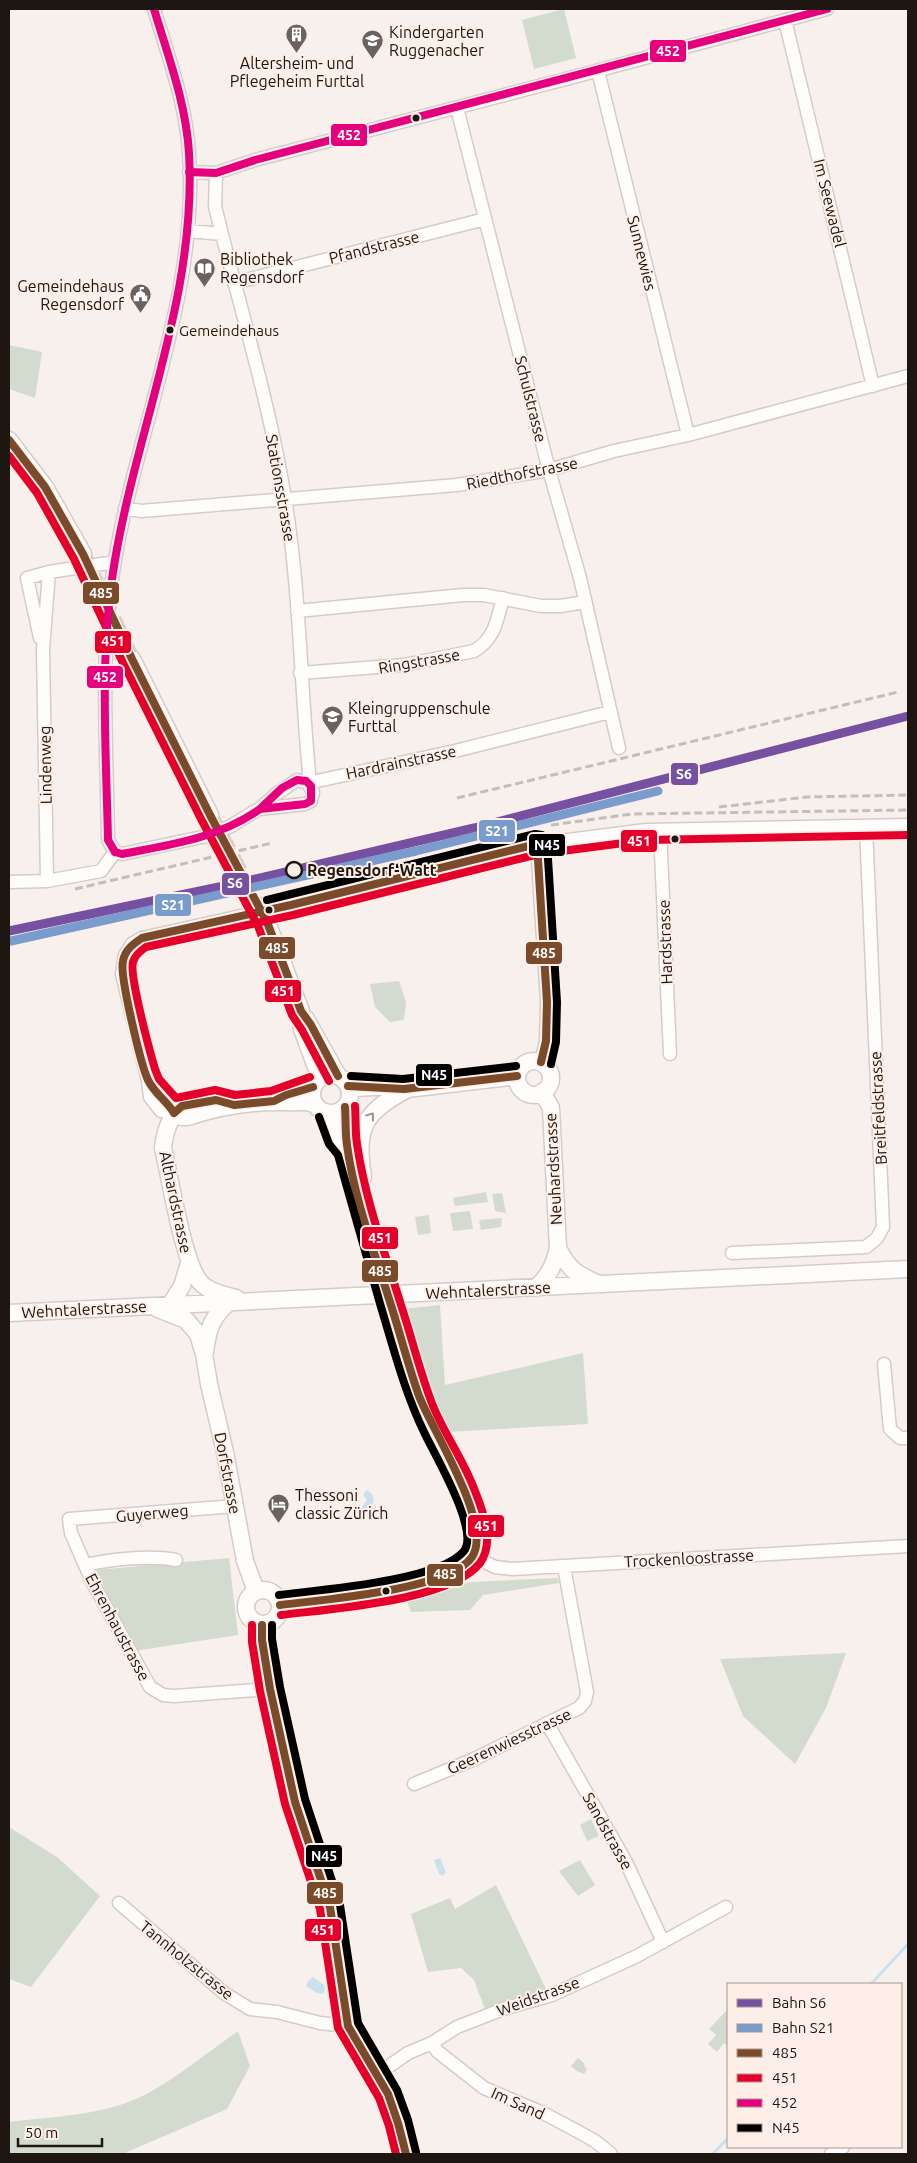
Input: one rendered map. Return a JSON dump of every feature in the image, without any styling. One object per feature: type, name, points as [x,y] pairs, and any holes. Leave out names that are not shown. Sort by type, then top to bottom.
[{"type":"main road","points":[[9,440],[45,487],[83,554]]},
{"type":"main road","points":[[132,659],[210,815]]},
{"type":"main road","points":[[267,922],[301,1011],[343,1081],[350,1097],[346,1105],[347,1150],[382,1279],[419,1397],[461,1483],[476,1521],[477,1541],[473,1556],[453,1572],[436,1579],[399,1587],[280,1605]]},
{"type":"main road","points":[[301,1011],[302,1029],[317,1070],[312,1093],[338,1139],[347,1150]]},
{"type":"main road","points":[[541,1062],[550,1074],[549,1085],[542,1092],[527,1093],[519,1086],[518,1071],[525,1063],[541,1062]]},
{"type":"main road","points":[[274,1101],[315,1084],[327,1075],[343,1081],[356,1089],[380,1087],[400,1090]]},
{"type":"main road","points":[[174,1113],[182,1106],[216,1100],[234,1104],[308,1101],[334,1113],[346,1105],[400,1090],[517,1076]]},
{"type":"main road","points":[[364,1213],[366,1194],[359,1150],[363,1127],[370,1115],[383,1102],[400,1090]]},
{"type":"main road","name":"Neuhardstrasse","points":[[536,1288],[548,1276],[553,1267],[558,1248],[551,1108],[542,1092]]},
{"type":"main road","name":"Althardstrasse","points":[[174,1113],[164,1132],[163,1148],[189,1263],[200,1282],[208,1288],[237,1301]]},
{"type":"main road","name":"Neuhardstrasse","points":[[558,1248],[565,1263],[571,1270],[601,1284]]},
{"type":"main road","name":"Althardstrasse","points":[[170,1305],[182,1286],[189,1263]]},
{"type":"main road","name":"Wehntalerstrasse","points":[[9,1313],[908,1269]]},
{"type":"main road","name":"Dorfstrasse","points":[[204,1354],[210,1324],[217,1313],[237,1301]]},
{"type":"main road","name":"Dorfstrasse","points":[[149,1306],[186,1320],[198,1334],[204,1354],[245,1561],[256,1591]]},
{"type":"main road","points":[[267,1590],[272,1592],[276,1595],[280,1605],[280,1611],[274,1621],[262,1624],[252,1620],[246,1610],[248,1599],[256,1591],[267,1590]]},
{"type":"street","points":[[9,882],[47,881],[101,871],[115,852],[108,840],[106,704],[108,623],[115,562],[125,508],[164,359],[179,288],[188,231],[189,172],[186,122],[175,77],[154,9]]},
{"type":"street","points":[[189,172],[216,173],[255,160],[827,9]]},
{"type":"street","name":"Im Seewadel","points":[[785,20],[873,386]]},
{"type":"street","name":"Sunnewies","points":[[598,71],[688,435]]},
{"type":"street","name":"Schulstrasse","points":[[457,108],[550,470],[580,578],[619,748]]},
{"type":"street","name":"Stationsstrasse","points":[[216,173],[215,206],[275,443],[285,500],[297,612],[300,673],[310,772],[308,783]]},
{"type":"street","name":"Pfandstrasse","points":[[234,283],[485,219]]},
{"type":"street","points":[[188,231],[222,234]]},
{"type":"street","name":"Riedthofstrasse","points":[[125,508],[141,511],[458,485],[550,470],[614,451],[688,435],[908,376]]},
{"type":"street","points":[[49,572],[115,562]]},
{"type":"street","name":"Lindenweg","points":[[43,650],[27,578],[49,572],[43,650],[47,881]]},
{"type":"street","points":[[297,612],[464,595],[503,598],[541,606],[561,606],[584,602]]},
{"type":"street","name":"Ringstrasse","points":[[300,673],[404,665],[474,651],[483,646],[495,631],[503,598]]},
{"type":"street","name":"Hardrainstrasse","points":[[115,852],[122,854],[207,836],[229,827],[259,809],[289,784],[298,780],[308,783],[455,751],[610,712]]},
{"type":"street","name":"Hardrainstrasse","points":[[259,809],[305,804],[311,800],[313,792],[308,783]]},
{"type":"street","points":[[174,1113],[161,1111],[153,1104],[148,1090],[148,1081],[122,974],[125,955],[132,944],[142,938],[291,905],[537,844],[660,830],[908,825]]},
{"type":"street","name":"Breitfeldstrasse","points":[[732,1253],[866,1247],[877,1238],[883,1227],[866,827]]},
{"type":"street","name":"Hardstrasse","points":[[660,830],[670,1054]]},
{"type":"street","points":[[537,844],[547,1002],[546,1041],[541,1062]]},
{"type":"street","points":[[884,1364],[890,1429],[900,1438],[908,1438]]},
{"type":"street","name":"Guyerweg","points":[[69,1520],[235,1506]]},
{"type":"street","name":"Ehrenhaustrasse","points":[[69,1520],[71,1533],[93,1583],[143,1676],[155,1692],[174,1696],[270,1690]]},
{"type":"street","name":"Trockenloostrasse","points":[[473,1556],[495,1567],[564,1567],[908,1546]]},
{"type":"street","name":"Ehrenhaustrasse","points":[[85,1565],[101,1561],[165,1558],[176,1560]]},
{"type":"street","name":"Geerenwiesstrasse","points":[[414,1784],[472,1760],[579,1708],[585,1701],[587,1692],[564,1567]]},
{"type":"street","points":[[262,1624],[262,1640],[270,1690],[295,1802],[330,1907],[348,2026],[356,2043],[378,2074],[389,2094],[406,2154]]},
{"type":"street","name":"Sandstrasse","points":[[547,1723],[623,1856],[663,1942]]},
{"type":"street","name":"Tannholzstrasse","points":[[119,1903],[224,1993],[250,2009],[277,2012],[320,2023],[348,2026]]},
{"type":"street","name":"Weidstrasse","points":[[378,2074],[408,2053],[432,2043],[458,2027],[491,2014],[552,1995],[663,1942],[726,1907]]},
{"type":"street","name":"Im Sand","points":[[432,2043],[437,2051],[484,2088],[545,2114],[595,2141],[611,2154]]},
{"type":"shaded area","points":[[564,9],[576,58],[534,69],[522,20]]},
{"type":"shaded area","points":[[9,345],[42,352],[35,398],[9,389]]},
{"type":"shaded area","points":[[399,981],[406,1002],[404,1020],[390,1022],[375,1007],[370,984]]},
{"type":"shaded area","points":[[486,1192],[488,1202],[455,1206],[453,1198]]},
{"type":"shaded area","points":[[502,1193],[506,1213],[495,1211],[492,1194]]},
{"type":"shaded area","points":[[470,1211],[473,1229],[453,1231],[450,1213]]},
{"type":"shaded area","points":[[429,1215],[431,1233],[418,1235],[415,1217]]},
{"type":"shaded area","points":[[502,1218],[501,1227],[481,1230],[479,1220]]},
{"type":"shaded area","points":[[440,1305],[445,1385],[583,1353],[588,1424],[447,1432],[426,1383],[403,1309]]},
{"type":"shaded area","points":[[229,1558],[238,1635],[134,1651],[96,1570]]},
{"type":"shaded area","points":[[557,1578],[559,1583],[483,1595],[470,1610],[411,1612],[406,1598],[446,1590],[460,1584],[473,1582]]},
{"type":"shaded area","points":[[846,1653],[826,1708],[795,1764],[743,1716],[720,1659]]},
{"type":"shaded area","points":[[591,1819],[599,1836],[587,1841],[580,1825]]},
{"type":"shaded area","points":[[9,1827],[57,1857],[100,1896],[31,1987],[9,1979]]},
{"type":"shaded area","points":[[580,1860],[595,1885],[578,1896],[559,1871]]},
{"type":"shaded area","points":[[496,1885],[547,1991],[486,2012],[474,1980],[461,1968],[428,1972],[411,1914],[450,1898],[455,1909]]},
{"type":"shaded area","points":[[727,2010],[727,2045],[724,2043],[717,2052],[708,2044],[716,2035],[709,2029]]},
{"type":"shaded area","points":[[238,2031],[250,2066],[227,2109],[127,2152],[127,2154],[9,2154],[9,2122],[97,2111],[126,2103],[169,2081]]},
{"type":"shaded area","points":[[578,2058],[585,2064],[587,2070],[584,2074],[571,2066]]},
{"type":"water","points":[[367,1490],[372,1494],[374,1501],[371,1509],[363,1510],[362,1506],[367,1501],[363,1494]]},
{"type":"water","points":[[440,1858],[446,1872],[443,1876],[439,1874],[434,1860]]},
{"type":"water","points":[[313,1977],[324,1985],[325,1990],[323,1994],[317,1993],[306,1986]]},
{"type":"waterway","points":[[872,1983],[908,1944]]},
{"type":"waterway","points":[[713,2154],[727,2139]]},
{"type":"tunnel","points":[[83,554],[132,659]]},
{"type":"tunnel","points":[[210,815],[267,922]]},
{"type":"railway","points":[[457,798],[898,692]]},
{"type":"railway","points":[[719,807],[807,797],[906,795]]},
{"type":"railway","points":[[551,825],[632,814],[908,810]]},
{"type":"railway","points":[[75,889],[272,843]]},
{"type":"rail line","name":"S6","points":[[9,931],[238,883],[474,828],[908,716]]},
{"type":"rail line","name":"S21","points":[[11,941],[416,851],[658,791]]},
{"type":"transit line","name":"452","points":[[115,852],[108,840],[105,735],[105,665],[110,595],[125,509],[175,308],[184,257],[189,205],[189,153],[184,116],[176,80],[154,9]]},
{"type":"transit line","name":"452","points":[[189,172],[216,173],[255,160],[827,9]]},
{"type":"transit line","name":"485","points":[[9,440],[45,487],[83,554],[132,659],[210,815],[267,922],[301,1011],[311,1025],[338,1076]]},
{"type":"transit line","name":"451","points":[[9,456],[37,493],[74,559],[123,663],[201,819],[258,926],[292,1015],[329,1081]]},
{"type":"transit line","name":"452","points":[[297,780],[306,781],[311,786],[311,801],[305,804],[260,809],[282,788],[297,780]]},
{"type":"transit line","name":"452","points":[[115,852],[122,854],[211,834],[244,819],[260,809]]},
{"type":"transit line","name":"N45","points":[[267,900],[535,834],[542,835],[547,843],[557,1002],[556,1042],[551,1064]]},
{"type":"transit line","name":"451","points":[[310,1077],[271,1091],[235,1095],[215,1090],[176,1098],[159,1079],[152,1060],[134,982],[133,962],[136,955],[146,947],[293,915],[539,854],[647,840],[908,835]]},
{"type":"transit line","name":"485","points":[[537,844],[547,1002],[546,1041],[541,1062]]},
{"type":"transit line","name":"485","points":[[174,1113],[148,1080],[131,1020],[124,983],[124,957],[128,950],[142,938],[291,905],[537,844]]},
{"type":"transit line","name":"N45","points":[[351,1076],[403,1079],[516,1066]]},
{"type":"transit line","name":"485","points":[[348,1086],[404,1089],[517,1076]]},
{"type":"transit line","name":"485","points":[[174,1113],[182,1106],[216,1100],[234,1105],[274,1101],[286,1095],[313,1087]]},
{"type":"transit line","name":"451","points":[[281,1615],[357,1606],[417,1595],[465,1576],[480,1563],[487,1546],[486,1527],[481,1508],[471,1480],[428,1394],[376,1226],[365,1185],[356,1139],[355,1106]]},
{"type":"transit line","name":"485","points":[[280,1605],[383,1592],[438,1578],[459,1568],[472,1557],[477,1542],[475,1523],[459,1477],[419,1396],[365,1224],[350,1165],[346,1140],[345,1107]]},
{"type":"transit line","name":"N45","points":[[279,1595],[348,1587],[405,1577],[430,1570],[451,1561],[464,1551],[467,1541],[466,1527],[454,1492],[424,1432],[405,1387],[338,1155],[329,1144],[319,1117]]},
{"type":"transit line","name":"451","points":[[252,1625],[252,1642],[260,1691],[285,1804],[320,1909],[338,2028],[379,2098],[396,2154]]},
{"type":"transit line","name":"485","points":[[262,1625],[262,1640],[270,1689],[295,1802],[330,1907],[348,2026],[388,2094],[406,2154]]},
{"type":"transit line","name":"N45","points":[[272,1625],[272,1639],[280,1687],[305,1799],[340,1905],[358,2023],[397,2090],[408,2120],[416,2152]]},
{"type":"place","name":"Altersheim- und Pflegeheim Furttal","points":[[297,53]]},
{"type":"place","name":"Kindergarten Ruggenacher","points":[[373,60]]},
{"type":"place","name":"Bibliothek Regensdorf","points":[[204,287]]},
{"type":"place","name":"Gemeindehaus Regensdorf","points":[[140,314]]},
{"type":"place","name":"Gemeindehaus","points":[[170,330]]},
{"type":"place","name":"Kleingruppenschule Furttal","points":[[332,736]]},
{"type":"place","name":"Regensdorf-Watt","points":[[294,870]]},
{"type":"place","name":"Thessoni classic Zürich","points":[[279,1523]]}]
